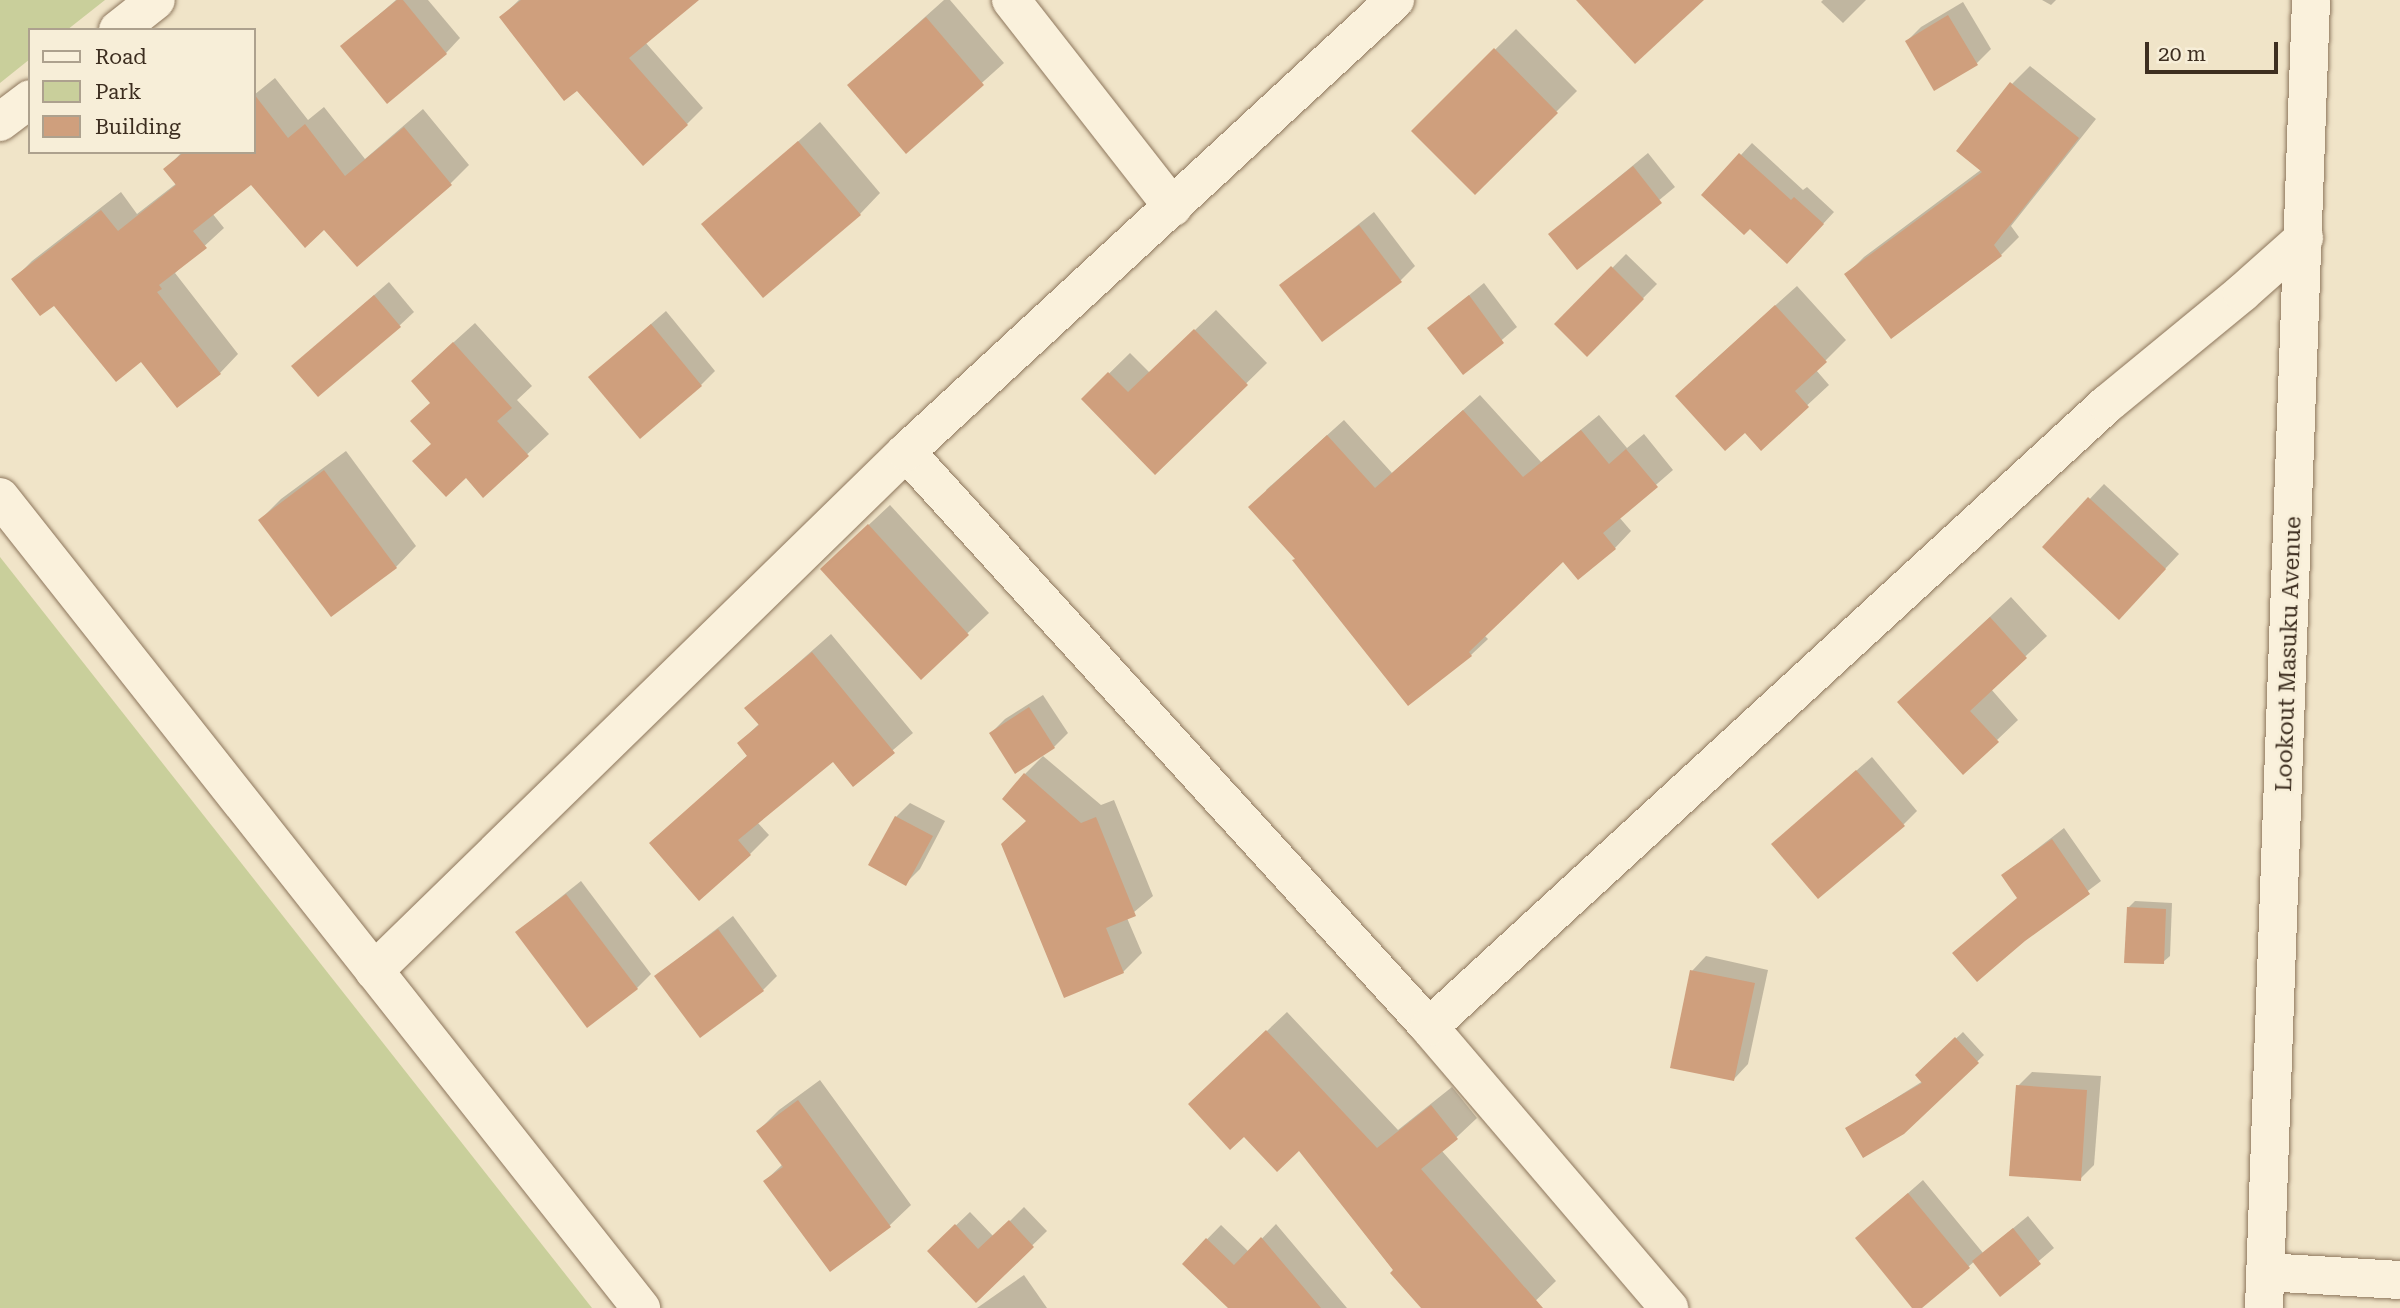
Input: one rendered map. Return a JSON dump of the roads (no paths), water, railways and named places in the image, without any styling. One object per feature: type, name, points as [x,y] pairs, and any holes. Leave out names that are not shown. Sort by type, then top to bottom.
[{"type":"street","points":[[121,28],[156,0]]},
{"type":"street","points":[[1012,0],[1173,207]]},
{"type":"street","points":[[374,971],[906,452],[1395,0]]},
{"type":"street","name":"Lookout Masuku Avenue","points":[[2265,1290],[2311,0]]},
{"type":"street","points":[[0,122],[28,101]]},
{"type":"street","points":[[1429,1027],[2107,404],[2242,293],[2304,238]]},
{"type":"street","points":[[906,452],[1429,1027],[1669,1308]]},
{"type":"street","points":[[0,497],[641,1308]]},
{"type":"street","points":[[2265,1290],[2400,1280]]}]
